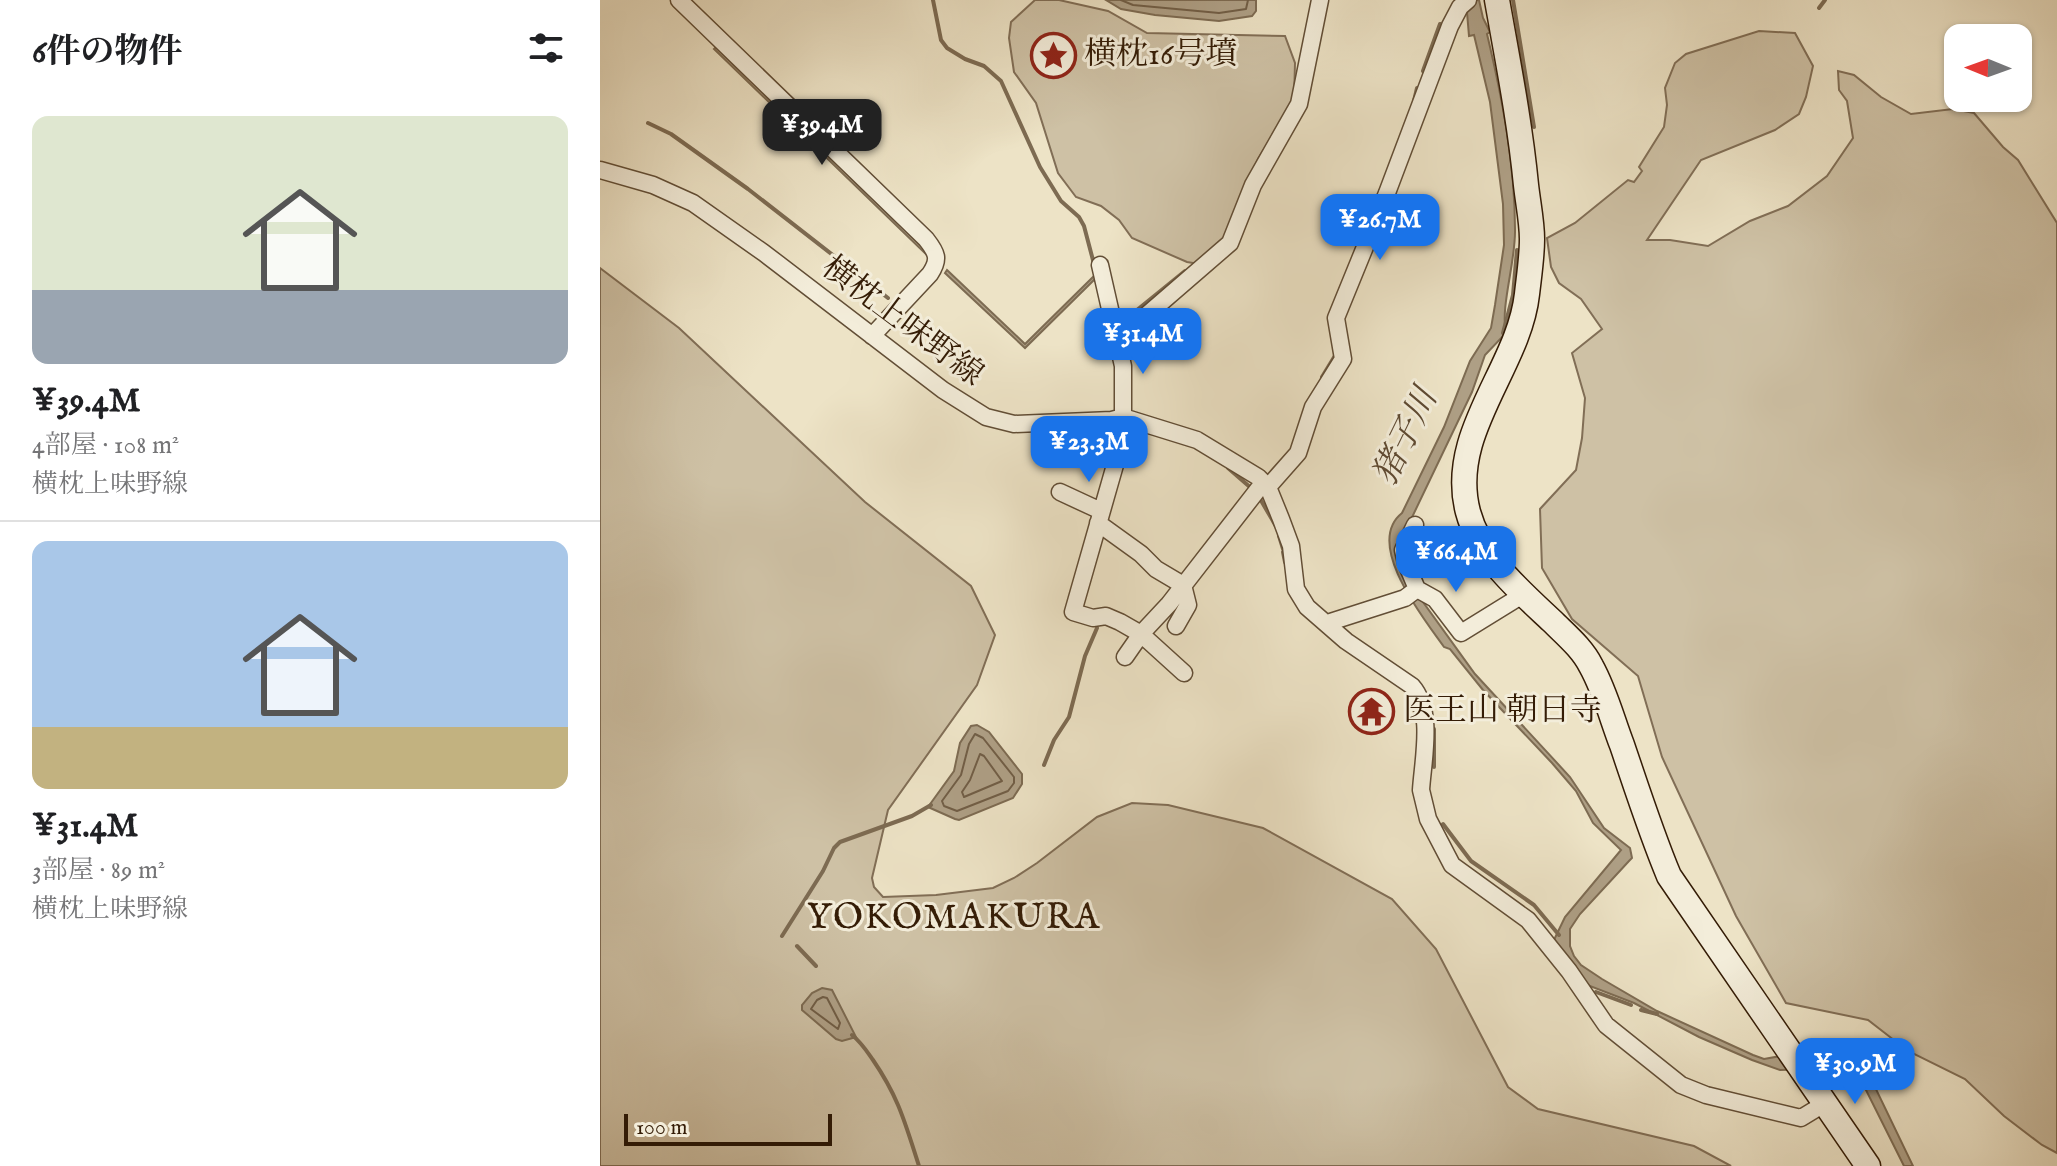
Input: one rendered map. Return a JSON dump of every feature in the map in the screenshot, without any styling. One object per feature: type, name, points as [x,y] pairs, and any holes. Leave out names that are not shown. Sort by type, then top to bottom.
[{"type":"main road","points":[[1497,0],[1522,143],[1532,239],[1527,298],[1514,338],[1475,429],[1466,460],[1464,485],[1468,511],[1478,537],[1493,560],[1574,642],[1591,664],[1669,876],[1868,1166]]},
{"type":"street","points":[[679,0],[936,252],[936,263],[930,274],[872,336]]},
{"type":"street","points":[[1119,339],[1230,243],[1253,185],[1299,104],[1320,0]]},
{"type":"street","points":[[1125,657],[1265,485],[1298,453],[1313,407],[1343,359],[1336,318],[1450,26],[1460,7],[1468,0]]},
{"type":"street","name":"横枕上味野線","points":[[600,170],[653,185],[693,203],[764,253],[943,390],[986,417],[1014,424],[1123,417],[1197,440],[1265,485]]},
{"type":"street","points":[[1100,265],[1119,339],[1123,366],[1123,417],[1119,451],[1073,612],[1093,618],[1106,616],[1141,634],[1184,673]]},
{"type":"street","points":[[1265,485],[1291,546],[1296,589],[1307,607],[1346,641],[1412,686],[1419,695],[1424,716],[1421,790],[1428,819],[1452,865],[1528,920],[1606,1025],[1681,1085],[1706,1095],[1801,1118],[1824,1104]]},
{"type":"street","points":[[1060,492],[1099,517],[1156,569],[1183,585],[1188,605],[1176,626]]},
{"type":"street","points":[[1415,525],[1403,550],[1417,589],[1435,599],[1461,633],[1524,594]]},
{"type":"street","points":[[1327,623],[1405,598],[1417,589]]},
{"type":"shaded area","points":[[1035,0],[1059,0],[1108,11],[1147,33],[1285,36],[1295,63],[1294,100],[1258,159],[1224,240],[1199,264],[1187,262],[1132,238],[1119,220],[1101,206],[1076,197],[1058,173],[1036,103],[1014,72],[1009,38],[1011,22]]},
{"type":"shaded area","points":[[1759,31],[1795,33],[1813,66],[1799,114],[1775,130],[1701,160],[1647,240],[1708,246],[1750,221],[1788,206],[1827,176],[1853,138],[1847,101],[1839,90],[1838,71],[1854,75],[1881,97],[1911,114],[1944,110],[1974,113],[2018,160],[2057,223],[2057,1153],[2004,1116],[1965,1079],[1908,1051],[1868,1020],[1786,1003],[1736,916],[1662,757],[1638,676],[1572,619],[1542,568],[1540,509],[1576,470],[1582,438],[1585,398],[1572,353],[1602,329],[1581,299],[1559,283],[1551,267],[1547,238],[1575,223],[1628,180],[1634,182],[1642,171],[1639,167],[1664,127],[1667,105],[1665,88],[1675,63],[1686,54]]},
{"type":"shaded area","points":[[600,268],[679,328],[865,502],[971,586],[995,635],[977,685],[888,810],[872,878],[874,887],[883,897],[993,888],[1037,863],[1097,817],[1132,803],[1168,805],[1263,828],[1392,899],[1436,949],[1508,1087],[1538,1109],[1694,1146],[1731,1166],[600,1166]]},
{"type":"water","points":[[1106,0],[1256,0],[1256,11],[1252,16],[1219,21],[1121,9]]},
{"type":"water","points":[[1466,0],[1479,0],[1490,32],[1487,34],[1510,155],[1515,242],[1505,310],[1506,333],[1485,355],[1472,392],[1404,534],[1418,595],[1475,674],[1570,777],[1604,828],[1630,848],[1632,858],[1570,929],[1570,946],[1581,965],[1657,1011],[1753,1055],[1764,1059],[1803,1052],[1837,1059],[1860,1068],[1874,1085],[1913,1166],[1904,1166],[1862,1082],[1849,1068],[1780,1070],[1699,1037],[1634,1003],[1582,983],[1553,942],[1565,917],[1621,850],[1593,823],[1576,791],[1552,763],[1483,690],[1450,649],[1444,647],[1412,601],[1393,562],[1389,543],[1392,527],[1402,513],[1444,427],[1470,361],[1491,328],[1504,245],[1503,204],[1490,102],[1474,35],[1469,36]]},
{"type":"water","points":[[716,47],[931,255],[929,257],[714,49]]},
{"type":"water","points":[[947,270],[1025,344],[1096,274],[1111,335],[1095,279],[1025,348],[945,273]]},
{"type":"water","points":[[977,725],[989,732],[1022,774],[1022,784],[1013,798],[959,820],[928,807],[954,771],[960,743],[971,726]]},
{"type":"water","points":[[822,988],[832,990],[856,1037],[842,1041],[836,1039],[802,1010],[802,1005],[812,993]]},
{"type":"waterway","points":[[933,0],[941,40],[947,48],[984,66],[1001,81],[1040,167],[1061,201],[1079,217],[1084,226],[1094,264]]},
{"type":"waterway","points":[[1513,0],[1534,127]]},
{"type":"waterway","points":[[1819,8],[1825,0]]},
{"type":"waterway","points":[[1423,71],[1440,24]]},
{"type":"waterway","points":[[1414,101],[1417,88]]},
{"type":"waterway","points":[[648,123],[671,134],[748,189],[888,298]]},
{"type":"waterway","points":[[1503,333],[1513,295],[1517,250]]},
{"type":"waterway","points":[[1121,323],[1185,271]]},
{"type":"waterway","points":[[1322,377],[1336,354]]},
{"type":"waterway","points":[[1228,468],[1251,488]]},
{"type":"waterway","points":[[1259,497],[1277,528]]},
{"type":"waterway","points":[[1279,536],[1283,549]]},
{"type":"waterway","points":[[1283,552],[1285,562]]},
{"type":"waterway","points":[[1044,765],[1054,740],[1069,717],[1085,656],[1097,628]]},
{"type":"waterway","points":[[1411,699],[1416,716]]},
{"type":"waterway","points":[[1434,729],[1434,767]]},
{"type":"waterway","points":[[782,936],[840,842],[912,816],[931,805]]},
{"type":"waterway","points":[[1443,824],[1471,861],[1534,905],[1559,935]]},
{"type":"waterway","points":[[797,946],[816,966]]},
{"type":"waterway","points":[[1596,992],[1631,1005]]},
{"type":"waterway","name":"猪子川","points":[[1641,1010],[1657,1014]]},
{"type":"waterway","points":[[852,1035],[866,1050],[889,1087],[919,1166]]},
{"type":"place","name":"横枕16号墳","points":[[1053,55]]},
{"type":"place","name":"医王山 朝日寺","points":[[1372,711]]},
{"type":"district","name":"YOKOMAKURA","points":[[954,918]]}]
